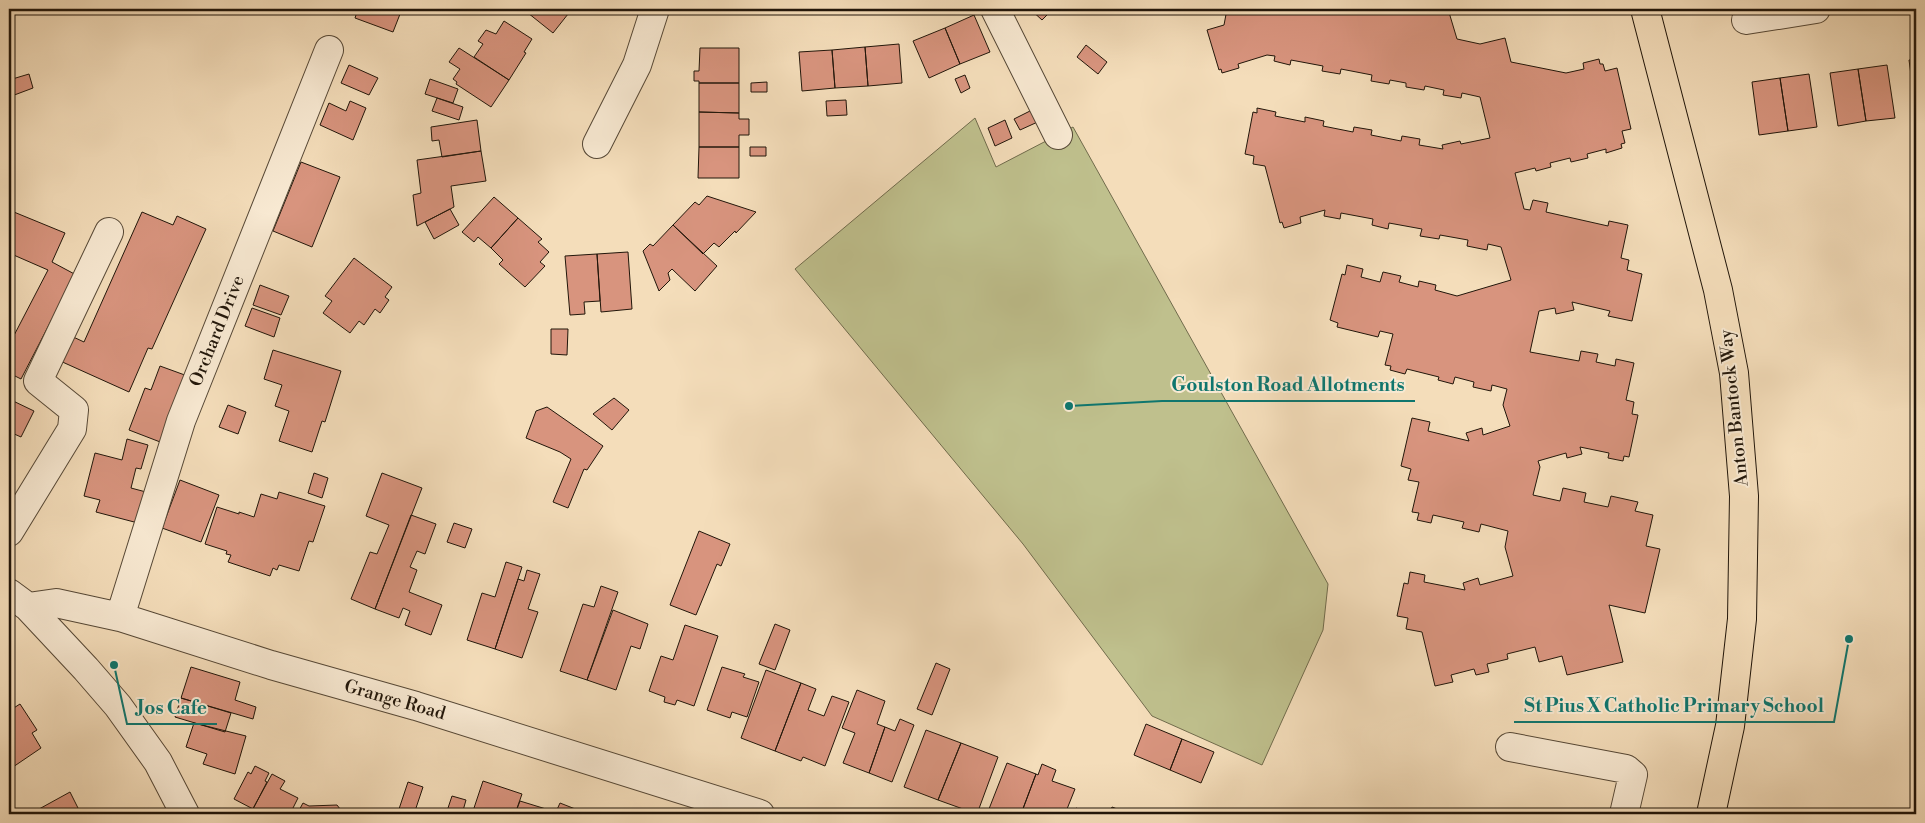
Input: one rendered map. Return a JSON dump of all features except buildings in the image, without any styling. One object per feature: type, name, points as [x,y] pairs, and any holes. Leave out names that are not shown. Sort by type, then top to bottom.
[{"type":"highway","name":"Anton Bantock Way","points":[[1645,9],[1718,290],[1734,373],[1744,496],[1742,618],[1730,726],[1710,814]]},
{"type":"street","points":[[597,144],[638,65],[655,9]]},
{"type":"street","points":[[995,9],[1058,135]]},
{"type":"street","points":[[1746,20],[1816,9]]},
{"type":"street","name":"Orchard Drive","points":[[120,617],[181,422],[329,50]]},
{"type":"street","points":[[9,532],[72,429],[74,410],[38,381],[109,232]]},
{"type":"street","points":[[18,600],[86,669],[118,706],[158,762],[185,814]]},
{"type":"street","name":"Grange Road","points":[[18,600],[56,603],[120,617],[271,665],[426,709],[760,814]]},
{"type":"street","points":[[1510,747],[1626,769],[1633,775],[1624,814]]},
{"type":"green space","points":[[975,118],[996,167],[1073,127],[1328,584],[1323,630],[1262,765],[1152,716],[1023,544],[795,269]]},
{"type":"place","name":"Goulston Road Allotments","points":[[1069,406]]},
{"type":"place","name":"St Pius X Catholic Primary School","points":[[1849,639]]},
{"type":"place","name":"Jos Cafe","points":[[114,665]]}]
